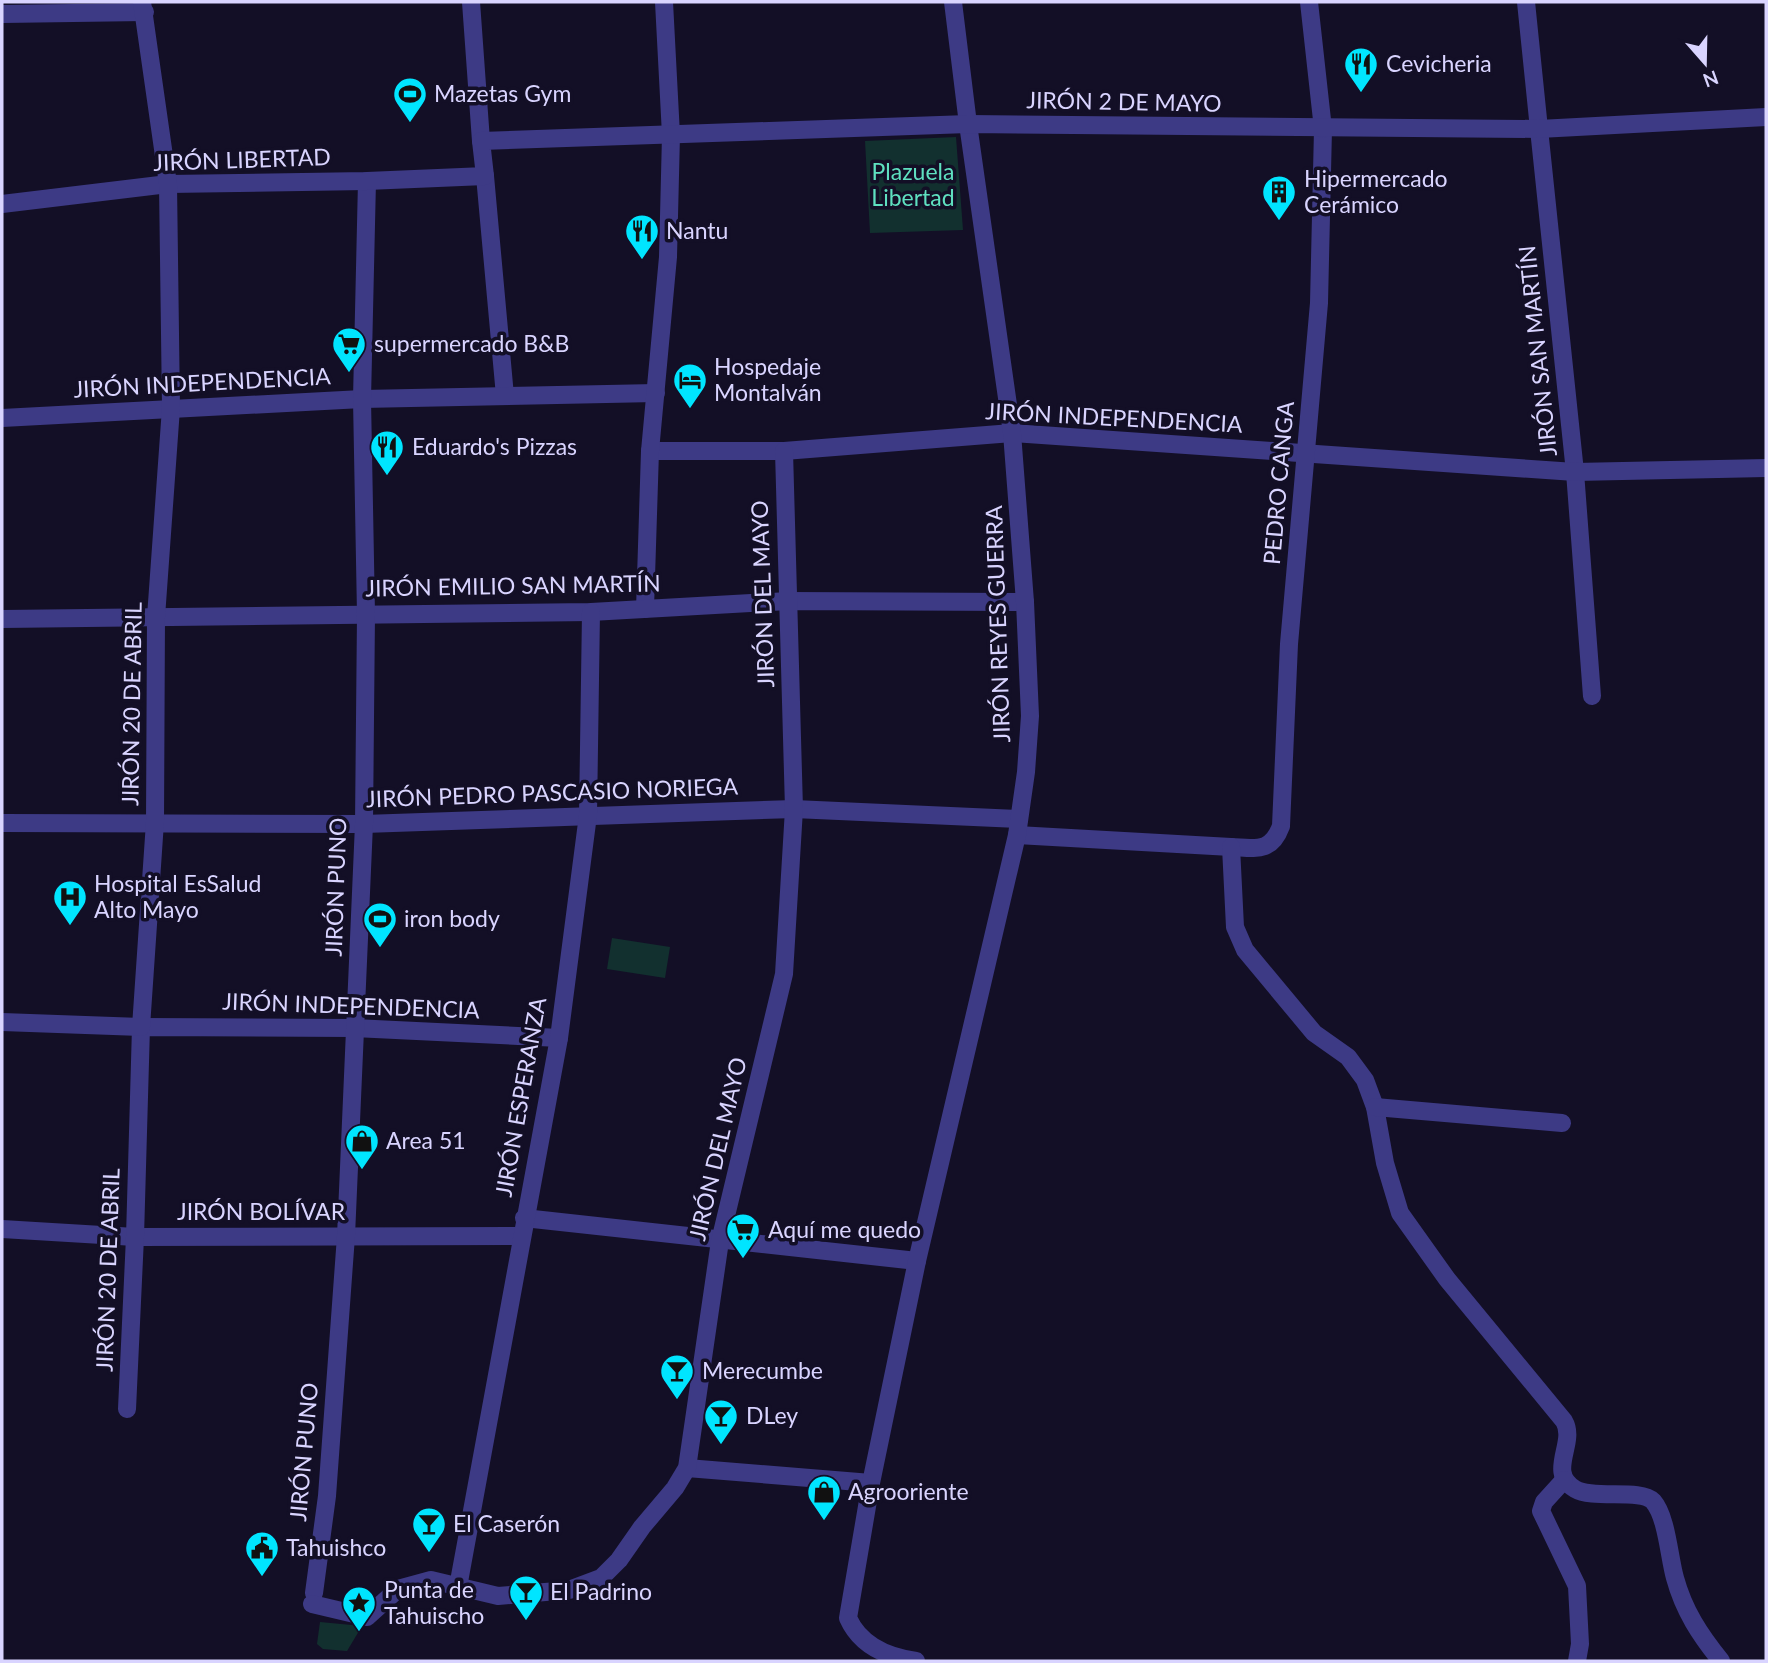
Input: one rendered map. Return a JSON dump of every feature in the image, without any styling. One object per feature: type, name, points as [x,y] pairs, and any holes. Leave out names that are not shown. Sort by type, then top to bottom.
[{"type":"street","points":[[471,2],[505,396]]},
{"type":"street","points":[[645,609],[650,451],[668,257],[671,135],[664,2]]},
{"type":"street","name":"JIRÓN REYES GUERRA","points":[[916,1661],[878,1651],[853,1630],[848,1618],[871,1483],[917,1261],[1018,827],[1030,716],[1025,602],[1012,433],[953,2]]},
{"type":"street","name":"PEDRO CANGA","points":[[1276,839],[1281,826],[1289,644],[1319,303],[1323,129],[1309,2]]},
{"type":"street","name":"JIRÓN SAN MARTÍN","points":[[1526,2],[1575,472],[1592,696]]},
{"type":"street","points":[[2,14],[144,7]]},
{"type":"street","name":"JIRÓN 20 DE ABRIL","points":[[127,1409],[141,1027],[155,822],[156,617],[171,408],[168,184],[144,7]]},
{"type":"street","name":"JIRÓN 2 DE MAYO","points":[[481,141],[968,124],[1539,129],[1766,117]]},
{"type":"street","name":"JIRÓN LIBERTAD","points":[[2,204],[168,184],[485,176]]},
{"type":"street","name":"JIRÓN PUNO","points":[[367,181],[362,399],[366,614],[364,824],[346,1236],[327,1496],[313,1599],[367,1617]]},
{"type":"street","name":"JIRÓN INDEPENDENCIA","points":[[2,418],[362,399],[656,393]]},
{"type":"street","name":"JIRÓN INDEPENDENCIA","points":[[650,451],[809,450],[1012,433],[1575,472],[1766,468]]},
{"type":"street","points":[[785,481],[809,450]]},
{"type":"street","name":"JIRÓN DEL MAYO","points":[[367,1617],[398,1588],[431,1580],[498,1595],[569,1590],[601,1578],[619,1560],[642,1527],[675,1488],[687,1468],[720,1241],[784,974],[794,809],[784,451]]},
{"type":"street","name":"JIRÓN EMILIO SAN MARTÍN","points":[[2,619],[590,612],[788,601],[1025,602]]},
{"type":"street","name":"JIRÓN ESPERANZA","points":[[458,1587],[559,1038],[589,815],[590,612]]},
{"type":"street","name":"JIRÓN PEDRO PASCASIO NORIEGA","points":[[2,823],[364,824],[794,809],[1231,847],[1263,848],[1276,839]]},
{"type":"street","points":[[1231,847],[1235,927],[1245,950],[1314,1033],[1348,1057],[1365,1080],[1375,1107],[1385,1163],[1400,1213],[1447,1279],[1567,1427],[1561,1462],[1564,1479],[1576,1490],[1624,1496],[1638,1494],[1652,1500],[1660,1515],[1675,1580],[1696,1630],[1721,1661]]},
{"type":"street","name":"JIRÓN INDEPENDENCIA","points":[[2,1022],[141,1027],[354,1028],[559,1038]]},
{"type":"street","points":[[1375,1107],[1562,1123]]},
{"type":"street","points":[[524,1217],[917,1261]]},
{"type":"street","name":"JIRÓN BOLÍVAR","points":[[2,1229],[135,1237],[521,1237]]},
{"type":"street","points":[[687,1468],[871,1483]]},
{"type":"street","points":[[1564,1479],[1544,1502],[1541,1511],[1577,1586],[1580,1644],[1577,1661]]},
{"type":"green space","name":"Plazuela Libertad","points":[[956,137],[963,230],[870,233],[865,141]]},
{"type":"green space","points":[[612,938],[670,947],[665,978],[607,969]]},
{"type":"green space","points":[[320,1622],[362,1626],[347,1651],[323,1649],[317,1644]]},
{"type":"place","name":"Cevicheria","points":[[1361,94]]},
{"type":"place","name":"Mazetas Gym","points":[[410,124]]},
{"type":"place","name":"Hipermercado Cerámico","points":[[1279,222]]},
{"type":"place","name":"Nantu","points":[[642,261]]},
{"type":"place","name":"supermercado B&B","points":[[349,374]]},
{"type":"place","name":"Hospedaje Montalván","points":[[690,410]]},
{"type":"place","name":"Eduardo's Pizzas","points":[[387,477]]},
{"type":"place","name":"Hospital EsSalud Alto Mayo","points":[[70,927]]},
{"type":"place","name":"iron body","points":[[380,949]]},
{"type":"place","name":"Area 51","points":[[362,1171]]},
{"type":"place","name":"Aquí me quedo","points":[[743,1260]]},
{"type":"place","name":"Merecumbe","points":[[677,1401]]},
{"type":"place","name":"DLey","points":[[721,1446]]},
{"type":"place","name":"Agrooriente","points":[[824,1522]]},
{"type":"place","name":"El Caserón","points":[[429,1554]]},
{"type":"place","name":"Tahuishco","points":[[262,1578]]},
{"type":"place","name":"El Padrino","points":[[526,1622]]},
{"type":"place","name":"Punta de Tahuischo","points":[[359,1633]]}]
